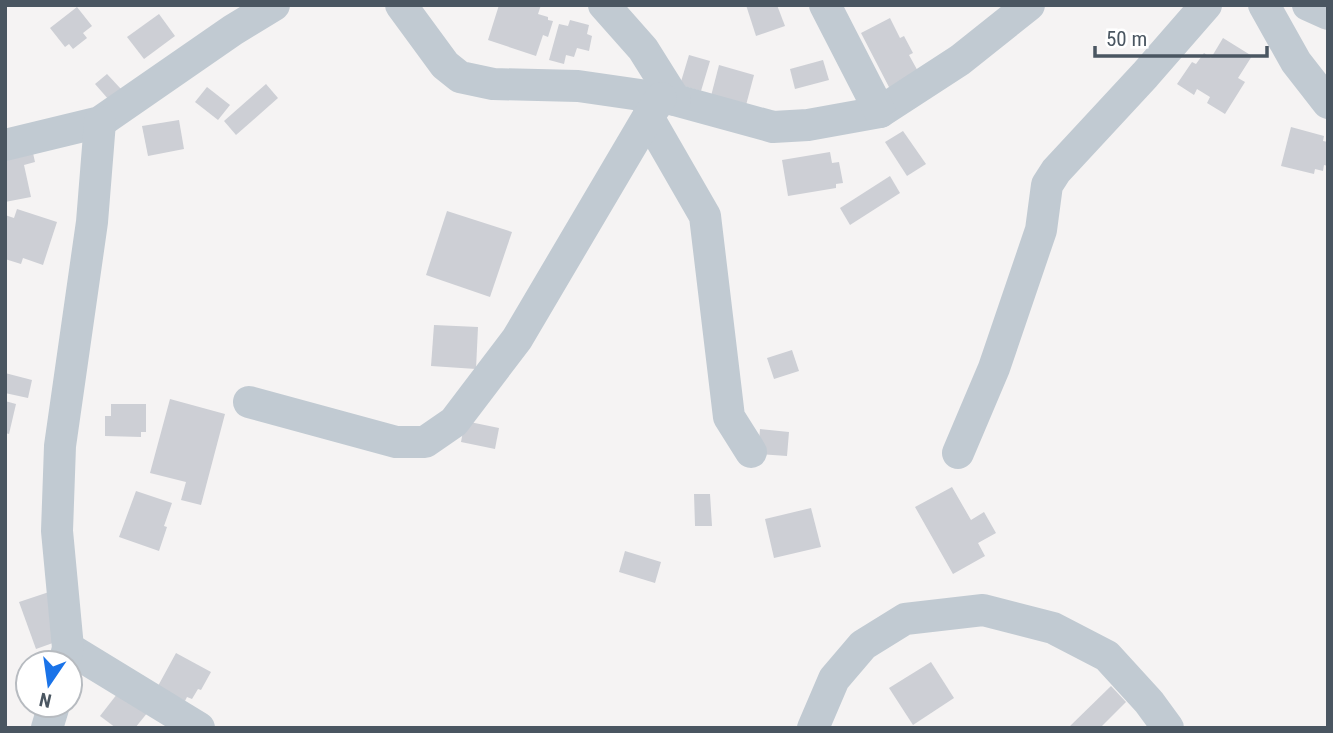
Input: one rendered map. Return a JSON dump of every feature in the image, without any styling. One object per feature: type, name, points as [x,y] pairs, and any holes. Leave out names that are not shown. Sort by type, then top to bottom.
[{"type":"street","points":[[5,145],[100,122],[233,30],[274,5]]},
{"type":"street","points":[[401,5],[445,65],[460,76],[494,83],[578,86],[773,127],[808,125],[880,111],[960,60],[1029,5]]},
{"type":"street","points":[[604,5],[643,49],[661,105],[705,216],[729,417],[751,452]]},
{"type":"street","points":[[825,5],[880,111]]},
{"type":"street","points":[[958,453],[994,368],[1041,230],[1047,185],[1056,171],[1206,5]]},
{"type":"street","points":[[1264,5],[1296,62],[1328,103]]},
{"type":"street","points":[[1308,5],[1328,14]]},
{"type":"street","points":[[249,402],[396,442],[425,442],[454,422],[517,339],[661,105]]},
{"type":"street","points":[[65,649],[57,531],[60,446],[92,222],[100,122]]},
{"type":"street","points":[[813,728],[834,679],[863,645],[905,619],[984,610],[1053,628],[1107,656],[1149,702],[1168,728]]},
{"type":"street","points":[[84,666],[199,728]]},
{"type":"building","points":[[499,5],[541,5],[538,14],[553,21],[548,37],[543,35],[536,56],[488,40]]},
{"type":"building","points":[[746,5],[777,5],[785,26],[756,36]]},
{"type":"building","points":[[77,7],[92,26],[83,33],[87,38],[73,49],[69,44],[65,47],[50,28]]},
{"type":"building","points":[[159,14],[175,36],[144,59],[127,37]]},
{"type":"building","points":[[890,18],[900,38],[904,36],[913,53],[909,55],[920,75],[890,89],[861,33]]},
{"type":"building","points":[[570,20],[589,25],[587,34],[592,36],[589,51],[577,48],[574,57],[566,55],[564,64],[549,60],[559,24],[568,26]]},
{"type":"building","points":[[1223,38],[1252,56],[1238,78],[1245,82],[1225,114],[1207,103],[1210,97],[1197,89],[1194,95],[1177,84],[1192,62],[1196,64],[1204,53],[1211,58]]},
{"type":"building","points":[[689,55],[710,61],[701,91],[680,85]]},
{"type":"building","points":[[823,60],[829,80],[795,89],[790,69]]},
{"type":"building","points":[[719,65],[754,75],[745,109],[710,100]]},
{"type":"building","points":[[107,74],[121,89],[109,100],[95,84]]},
{"type":"building","points":[[266,84],[278,98],[236,135],[224,121]]},
{"type":"building","points":[[207,87],[230,105],[218,120],[195,102]]},
{"type":"building","points":[[179,120],[184,149],[148,156],[142,126]]},
{"type":"building","points":[[1291,127],[1324,136],[1323,141],[1328,142],[1328,166],[1324,165],[1323,171],[1315,169],[1314,174],[1281,166]]},
{"type":"building","points":[[903,131],[926,164],[907,176],[885,142]]},
{"type":"building","points":[[31,144],[35,162],[24,165],[31,197],[5,202],[5,150]]},
{"type":"building","points":[[830,152],[832,163],[839,162],[843,183],[836,184],[836,188],[788,196],[782,160]]},
{"type":"building","points":[[890,176],[900,193],[850,225],[840,208]]},
{"type":"building","points":[[17,209],[57,222],[43,265],[23,258],[21,264],[5,259],[5,215],[14,218]]},
{"type":"building","points":[[447,211],[512,232],[490,297],[426,275]]},
{"type":"building","points":[[434,325],[478,327],[476,369],[431,366]]},
{"type":"building","points":[[792,350],[799,371],[774,379],[767,358]]},
{"type":"building","points":[[5,373],[32,380],[28,398],[5,393]]},
{"type":"building","points":[[170,399],[225,414],[201,505],[181,500],[186,482],[150,473]]},
{"type":"building","points":[[5,401],[16,404],[9,434],[5,433]]},
{"type":"building","points":[[111,404],[146,404],[146,432],[141,432],[141,437],[105,436],[105,416],[111,416]]},
{"type":"building","points":[[465,421],[499,428],[495,449],[461,442]]},
{"type":"building","points":[[760,429],[789,432],[787,456],[758,454]]},
{"type":"building","points":[[952,487],[971,520],[984,512],[996,533],[978,543],[985,556],[953,574],[915,507]]},
{"type":"building","points":[[136,491],[172,503],[159,551],[119,537]]},
{"type":"building","points":[[694,494],[710,494],[712,526],[695,526]]},
{"type":"building","points":[[811,508],[821,547],[774,558],[765,519]]},
{"type":"building","points":[[625,551],[661,562],[655,583],[619,572]]},
{"type":"building","points":[[49,592],[64,639],[36,649],[19,602]]},
{"type":"building","points":[[176,653],[211,672],[201,690],[198,689],[192,699],[187,697],[185,701],[158,686]]},
{"type":"building","points":[[931,662],[954,698],[913,725],[889,688]]},
{"type":"building","points":[[1111,686],[1126,702],[1100,728],[1068,728]]},
{"type":"building","points":[[121,689],[148,712],[135,728],[116,728],[100,716]]}]
